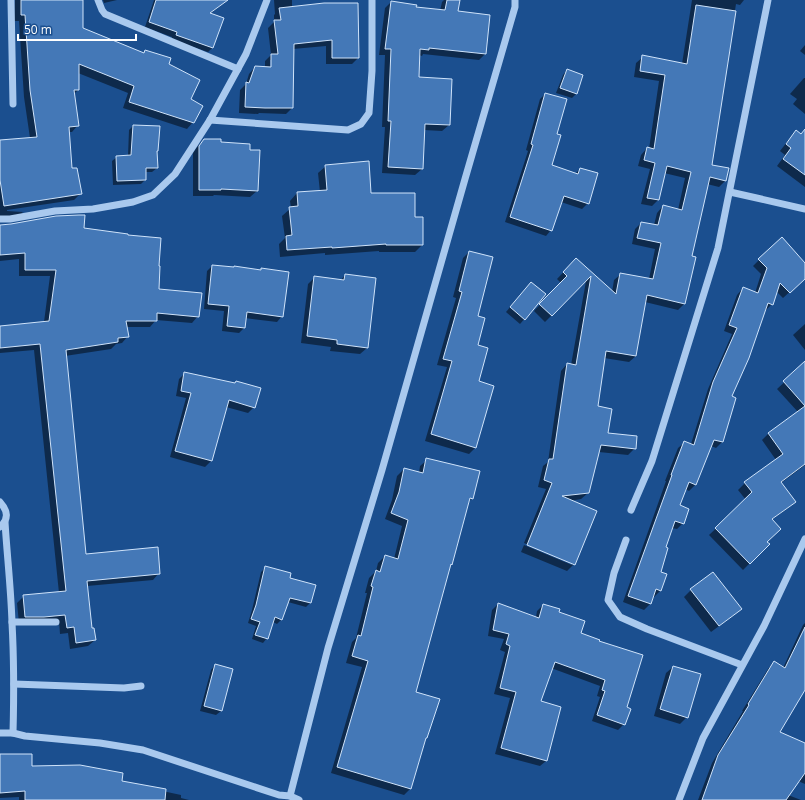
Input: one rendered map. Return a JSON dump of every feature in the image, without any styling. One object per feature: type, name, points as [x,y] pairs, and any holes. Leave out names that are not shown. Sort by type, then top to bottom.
[{"type":"street","points":[[11,0],[13,104]]},
{"type":"street","points":[[98,0],[105,14],[238,69]]},
{"type":"street","points":[[0,220],[55,211],[93,209],[133,202],[153,195],[175,174],[210,120],[246,54],[267,0]]},
{"type":"street","points":[[210,120],[348,130],[361,124],[369,114],[372,71],[372,0]]},
{"type":"street","points":[[290,796],[328,648],[382,470],[515,7],[515,0]]},
{"type":"street","points":[[631,510],[652,461],[718,248],[768,0]]},
{"type":"street","points":[[730,192],[805,208]]},
{"type":"street","points":[[0,502],[5,508],[7,515],[3,525],[12,622],[14,684],[13,733]]},
{"type":"street","points":[[679,800],[703,738],[764,626],[805,539]]},
{"type":"street","points":[[626,540],[614,573],[608,600],[620,617],[647,629],[742,665]]},
{"type":"street","points":[[12,622],[56,622]]},
{"type":"street","points":[[14,684],[124,688],[141,686]]},
{"type":"street","points":[[0,733],[13,733],[25,736],[100,743],[143,750],[278,797],[290,796],[299,800]]},
{"type":"building","points":[[21,0],[83,0],[83,28],[144,53],[145,50],[171,58],[169,64],[200,80],[191,99],[203,106],[194,123],[129,102],[134,86],[79,64],[79,90],[74,90],[79,126],[69,127],[72,168],[77,168],[82,194],[4,206],[0,180],[0,140],[37,137],[30,90],[25,15],[21,15]]},
{"type":"building","points":[[156,0],[228,0],[210,13],[224,18],[213,48],[176,35],[177,32],[149,22]]},
{"type":"building","points":[[447,0],[460,0],[458,11],[490,15],[486,54],[429,48],[429,50],[420,49],[419,77],[452,79],[450,125],[425,124],[423,169],[388,167],[391,121],[388,121],[391,49],[385,49],[391,1],[417,5],[416,7],[445,10]]},
{"type":"building","points":[[324,3],[358,3],[359,58],[332,58],[332,40],[294,44],[293,108],[245,107],[246,82],[249,83],[255,66],[271,67],[271,54],[278,54],[274,20],[281,20],[279,8]]},
{"type":"building","points":[[696,5],[736,11],[712,165],[729,168],[726,181],[710,177],[692,256],[696,257],[685,304],[647,295],[636,356],[606,351],[598,406],[612,409],[608,433],[637,436],[636,449],[601,445],[589,493],[562,496],[597,511],[575,565],[527,545],[552,483],[544,480],[549,459],[553,459],[567,363],[576,365],[591,276],[552,316],[539,304],[567,276],[563,272],[576,258],[616,294],[620,273],[653,279],[661,243],[637,238],[641,222],[658,225],[663,205],[682,210],[691,172],[667,166],[659,200],[647,198],[655,163],[644,160],[647,147],[654,149],[665,75],[640,71],[642,55],[687,64]]},
{"type":"building","points":[[567,69],[583,75],[577,94],[560,88]]},
{"type":"building","points":[[545,93],[567,99],[557,134],[561,135],[552,165],[578,174],[580,168],[598,173],[589,204],[564,196],[552,231],[510,217],[533,145],[531,144]]},
{"type":"building","points":[[133,125],[160,126],[157,151],[158,168],[146,168],[146,180],[117,181],[116,156],[131,155]]},
{"type":"building","points":[[805,129],[805,175],[783,159],[791,148],[786,144],[796,130],[801,134]]},
{"type":"building","points":[[204,139],[221,139],[221,142],[250,144],[250,150],[260,150],[258,191],[221,189],[199,190],[199,146]]},
{"type":"building","points":[[369,161],[371,193],[415,193],[415,217],[423,217],[423,245],[386,244],[287,250],[286,236],[292,235],[289,207],[298,206],[297,192],[327,190],[325,165]]},
{"type":"building","points":[[85,215],[84,228],[128,235],[161,238],[159,289],[202,293],[199,317],[157,313],[157,321],[126,321],[129,337],[118,338],[118,342],[66,350],[86,554],[158,547],[160,574],[87,581],[92,628],[94,628],[96,640],[76,643],[74,627],[67,628],[65,615],[25,617],[23,595],[66,591],[40,344],[0,348],[0,326],[49,321],[56,270],[25,270],[25,253],[0,255],[0,225],[56,216]]},
{"type":"building","points":[[782,237],[805,263],[805,279],[790,293],[780,283],[773,305],[768,303],[749,358],[732,396],[736,398],[723,442],[714,440],[696,485],[689,482],[680,505],[689,509],[684,524],[675,521],[666,547],[668,548],[661,572],[667,574],[661,591],[656,589],[651,604],[628,596],[684,441],[694,445],[713,382],[737,328],[729,325],[743,287],[758,293],[767,268],[758,259]]},
{"type":"building","points":[[469,251],[493,257],[478,316],[485,318],[478,345],[488,348],[479,381],[494,386],[476,448],[431,434],[452,361],[443,359],[462,292],[459,291]]},
{"type":"building","points":[[212,265],[234,266],[261,270],[261,268],[289,272],[283,317],[247,312],[245,328],[227,326],[229,306],[208,304]]},
{"type":"building","points":[[345,274],[376,278],[368,348],[337,344],[337,340],[307,336],[314,276],[344,280]]},
{"type":"building","points":[[531,282],[546,294],[525,320],[510,307]]},
{"type":"building","points":[[805,361],[805,406],[783,381]]},
{"type":"building","points":[[184,372],[235,383],[236,381],[261,388],[255,408],[229,400],[212,461],[175,451],[191,393],[181,391]]},
{"type":"building","points":[[805,406],[805,464],[781,482],[796,502],[772,519],[781,529],[767,542],[770,544],[750,564],[715,528],[752,492],[744,482],[783,454],[768,433]]},
{"type":"building","points":[[426,458],[480,471],[473,499],[470,498],[416,692],[440,699],[426,738],[411,789],[337,767],[368,661],[352,656],[358,635],[361,636],[373,587],[371,586],[376,570],[380,572],[385,555],[398,559],[408,520],[391,513],[399,492],[404,468],[423,473]]},
{"type":"building","points":[[265,566],[291,573],[290,578],[316,585],[311,603],[290,598],[282,620],[275,617],[268,639],[255,635],[260,622],[251,619],[256,605]]},
{"type":"building","points":[[713,572],[742,609],[719,626],[690,589]]},
{"type":"building","points":[[498,603],[539,618],[543,604],[560,609],[559,612],[585,621],[581,633],[600,640],[599,641],[643,655],[627,707],[631,709],[625,725],[597,715],[605,691],[602,690],[605,680],[555,662],[541,701],[561,707],[547,761],[501,748],[516,692],[500,688],[510,646],[506,644],[509,634],[493,630]]},
{"type":"building","points":[[805,627],[805,690],[780,732],[805,743],[805,773],[786,800],[702,800],[718,755],[749,705],[748,704],[774,661],[785,668]]},
{"type":"building","points":[[215,664],[233,669],[222,711],[204,706]]},
{"type":"building","points":[[673,666],[701,674],[688,718],[660,709]]},
{"type":"building","points":[[0,754],[32,754],[32,766],[80,765],[123,773],[122,781],[166,789],[165,800],[25,800],[25,791],[0,793]]}]
